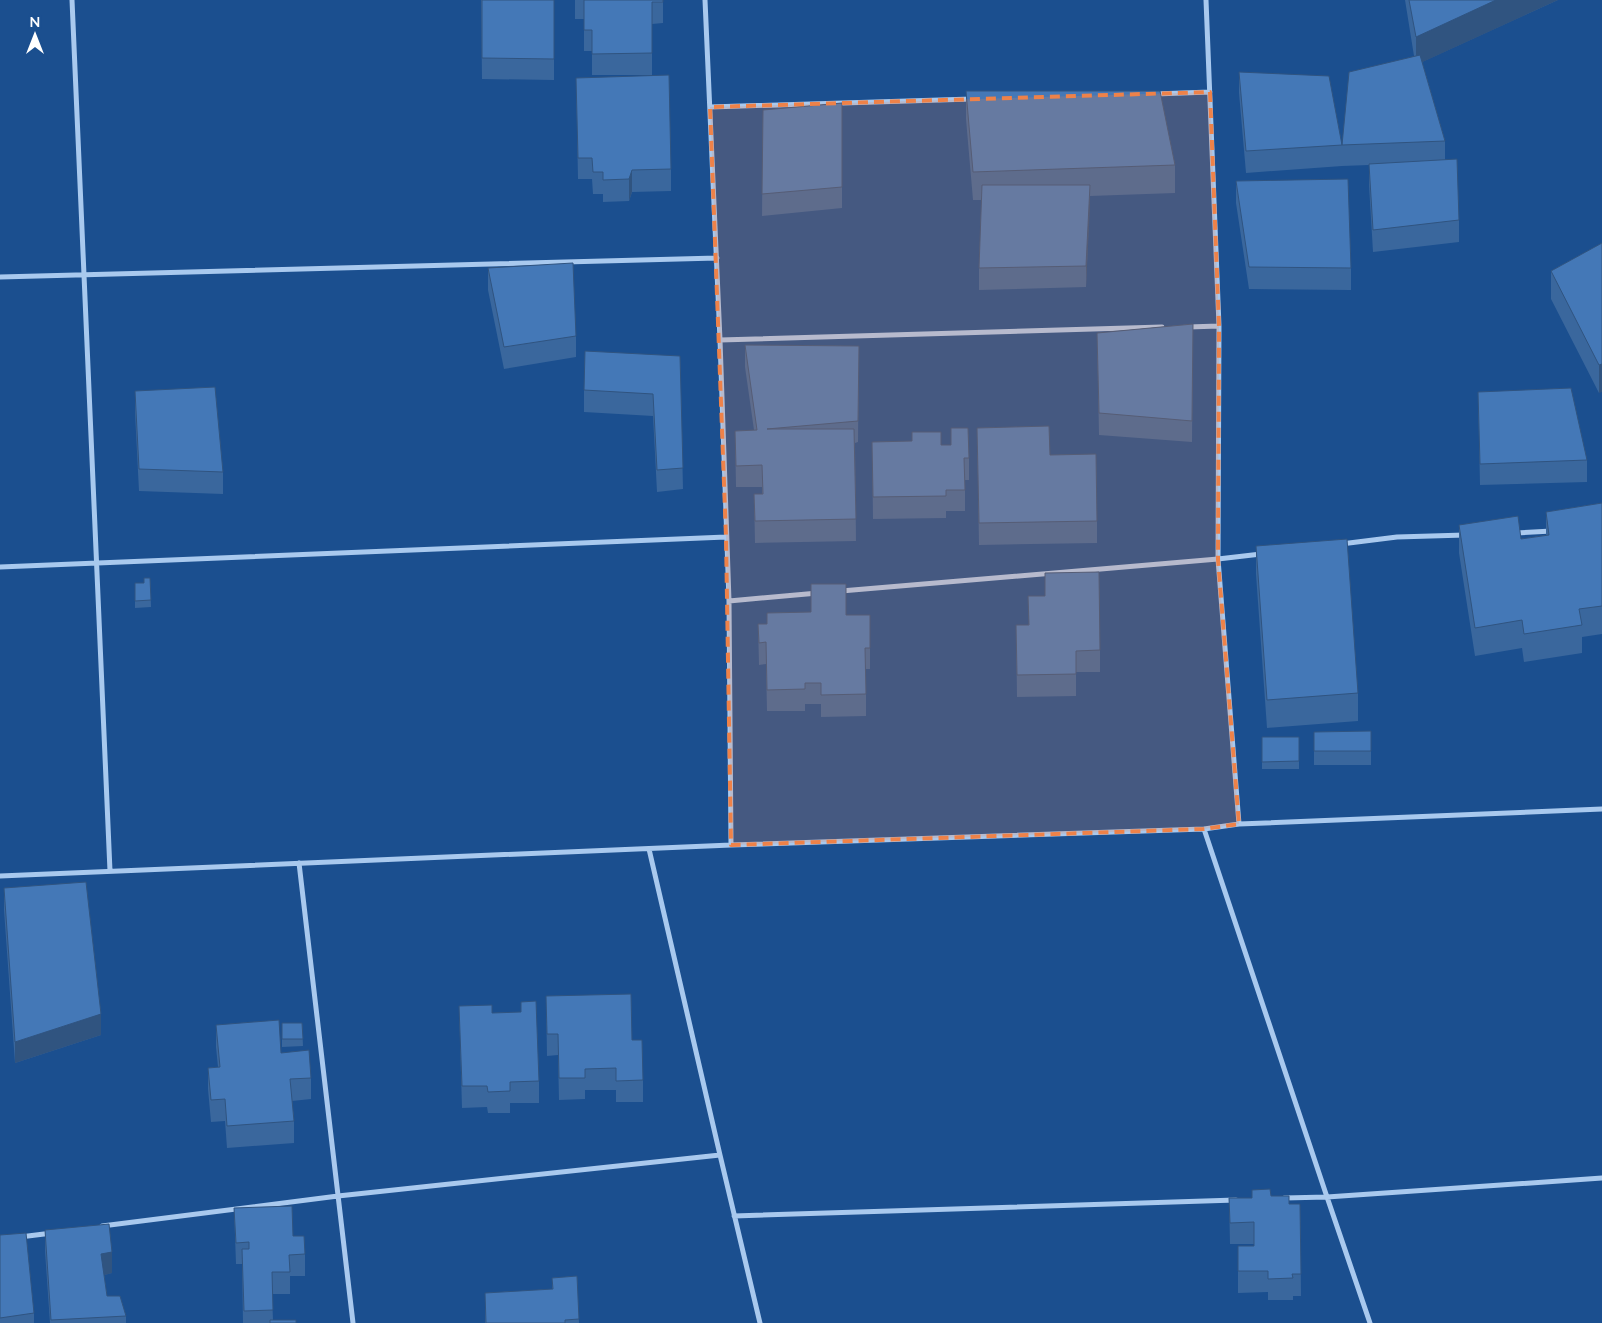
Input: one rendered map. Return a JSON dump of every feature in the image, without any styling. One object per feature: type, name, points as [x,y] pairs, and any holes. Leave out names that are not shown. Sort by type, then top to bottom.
[{"type":"street","points":[[72,0],[110,871]]},
{"type":"street","points":[[705,0],[720,340],[728,601],[731,845]]},
{"type":"street","points":[[1206,0],[1220,326],[1218,559],[1239,824]]},
{"type":"street","points":[[1151,94],[1210,92]]},
{"type":"street","points":[[710,108],[975,99]]},
{"type":"street","points":[[0,277],[717,258]]},
{"type":"street","points":[[1180,327],[1220,326]]},
{"type":"street","points":[[720,340],[1170,327]]},
{"type":"street","points":[[1514,533],[1563,531]]},
{"type":"street","points":[[1337,544],[1396,537],[1475,534]]},
{"type":"street","points":[[0,567],[726,537]]},
{"type":"street","points":[[836,592],[1268,553]]},
{"type":"street","points":[[728,601],[826,593]]},
{"type":"street","points":[[0,876],[731,845],[1204,829],[1239,824],[1602,809]]},
{"type":"street","points":[[1204,829],[1370,1323]]},
{"type":"street","points":[[649,849],[760,1323]]},
{"type":"street","points":[[299,863],[353,1323]]},
{"type":"street","points":[[97,1227],[338,1196],[720,1155]]},
{"type":"street","points":[[1277,1198],[1327,1197],[1602,1178]]},
{"type":"street","points":[[734,1216],[1238,1200]]},
{"type":"street","points":[[10,1238],[58,1232]]},
{"type":"highlighted area","points":[[1210,92],[1219,326],[1218,559],[1239,824],[1204,829],[731,845],[726,537],[710,107]]},
{"type":"building","points":[[482,0],[554,0],[554,59],[482,58]]},
{"type":"building","points":[[584,0],[663,0],[663,2],[652,2],[652,53],[592,54],[592,30],[584,30]]},
{"type":"building","points":[[1409,0],[1496,0],[1416,37]]},
{"type":"building","points":[[1420,55],[1445,141],[1342,145],[1349,72]]},
{"type":"building","points":[[1239,72],[1329,76],[1342,145],[1246,151]]},
{"type":"building","points":[[669,75],[671,169],[632,170],[629,179],[603,180],[603,172],[593,172],[592,158],[578,158],[576,78]]},
{"type":"building","points":[[966,91],[1160,91],[1175,165],[973,172]]},
{"type":"building","points":[[842,103],[842,187],[762,194],[763,110]]},
{"type":"building","points":[[1457,159],[1459,220],[1373,230],[1369,164]]},
{"type":"building","points":[[1348,179],[1351,268],[1249,267],[1236,181]]},
{"type":"building","points":[[982,185],[1090,185],[1086,266],[979,268]]},
{"type":"building","points":[[1602,243],[1602,364],[1599,365],[1551,271]]},
{"type":"building","points":[[573,263],[576,336],[504,347],[488,268]]},
{"type":"building","points":[[1193,324],[1192,421],[1099,413],[1097,333]]},
{"type":"building","points":[[745,345],[859,346],[858,421],[767,429],[854,429],[856,519],[755,521],[754,494],[763,494],[762,465],[736,466],[735,431],[757,430]]},
{"type":"building","points":[[585,351],[680,356],[683,468],[657,470],[653,394],[584,390]]},
{"type":"building","points":[[215,387],[223,472],[139,469],[135,391]]},
{"type":"building","points":[[1571,388],[1587,460],[1480,464],[1478,392]]},
{"type":"building","points":[[1049,426],[1050,455],[1096,454],[1097,521],[979,523],[977,428]]},
{"type":"building","points":[[951,428],[968,428],[969,458],[964,458],[965,490],[946,490],[946,496],[873,497],[872,442],[912,441],[912,432],[941,432],[941,445],[951,445]]},
{"type":"building","points":[[1602,503],[1602,606],[1579,609],[1582,625],[1524,634],[1522,620],[1475,628],[1459,525],[1518,516],[1521,539],[1549,535],[1546,512]]},
{"type":"building","points":[[1347,539],[1358,693],[1267,700],[1256,546]]},
{"type":"building","points":[[1099,572],[1100,650],[1076,651],[1076,674],[1017,675],[1016,625],[1029,625],[1028,596],[1045,596],[1045,573]]},
{"type":"building","points":[[144,578],[150,578],[151,600],[135,601],[135,583],[144,583]]},
{"type":"building","points":[[811,584],[846,584],[846,615],[870,615],[870,648],[865,648],[866,694],[821,695],[821,683],[805,683],[805,689],[767,690],[766,642],[759,643],[758,624],[767,624],[767,613],[811,612]]},
{"type":"building","points":[[1371,731],[1371,751],[1314,751],[1314,732]]},
{"type":"building","points":[[1262,737],[1299,737],[1299,761],[1262,762]]},
{"type":"building","points":[[86,882],[101,1014],[15,1042],[4,888]]},
{"type":"building","points":[[631,994],[632,1040],[642,1040],[643,1080],[616,1081],[616,1068],[585,1069],[585,1078],[559,1078],[558,1034],[547,1034],[546,996]]},
{"type":"building","points":[[536,1001],[539,1081],[510,1082],[510,1091],[488,1092],[487,1086],[462,1086],[459,1006],[492,1005],[492,1013],[521,1012],[521,1002]]},
{"type":"building","points":[[279,1020],[281,1053],[309,1050],[311,1078],[290,1079],[294,1121],[227,1126],[225,1099],[211,1100],[208,1068],[220,1067],[216,1025]]},
{"type":"building","points":[[282,1023],[302,1023],[303,1039],[282,1039]]},
{"type":"building","points":[[1270,1189],[1271,1196],[1289,1196],[1289,1204],[1300,1204],[1301,1274],[1292,1274],[1293,1278],[1268,1279],[1268,1271],[1238,1271],[1238,1246],[1254,1246],[1254,1222],[1230,1223],[1229,1198],[1252,1198],[1252,1190]]},
{"type":"building","points":[[292,1206],[293,1236],[304,1236],[305,1254],[289,1255],[290,1272],[272,1272],[273,1310],[244,1311],[242,1249],[249,1249],[249,1242],[236,1243],[234,1208]]},
{"type":"building","points":[[109,1224],[112,1252],[101,1254],[107,1296],[120,1296],[126,1316],[51,1320],[45,1230]]},
{"type":"building","points":[[26,1233],[34,1313],[0,1318],[0,1235]]},
{"type":"building","points":[[577,1276],[579,1319],[565,1320],[565,1323],[486,1323],[485,1293],[553,1289],[552,1278]]},
{"type":"building","points":[[270,1320],[296,1320],[296,1323],[270,1323]]}]
